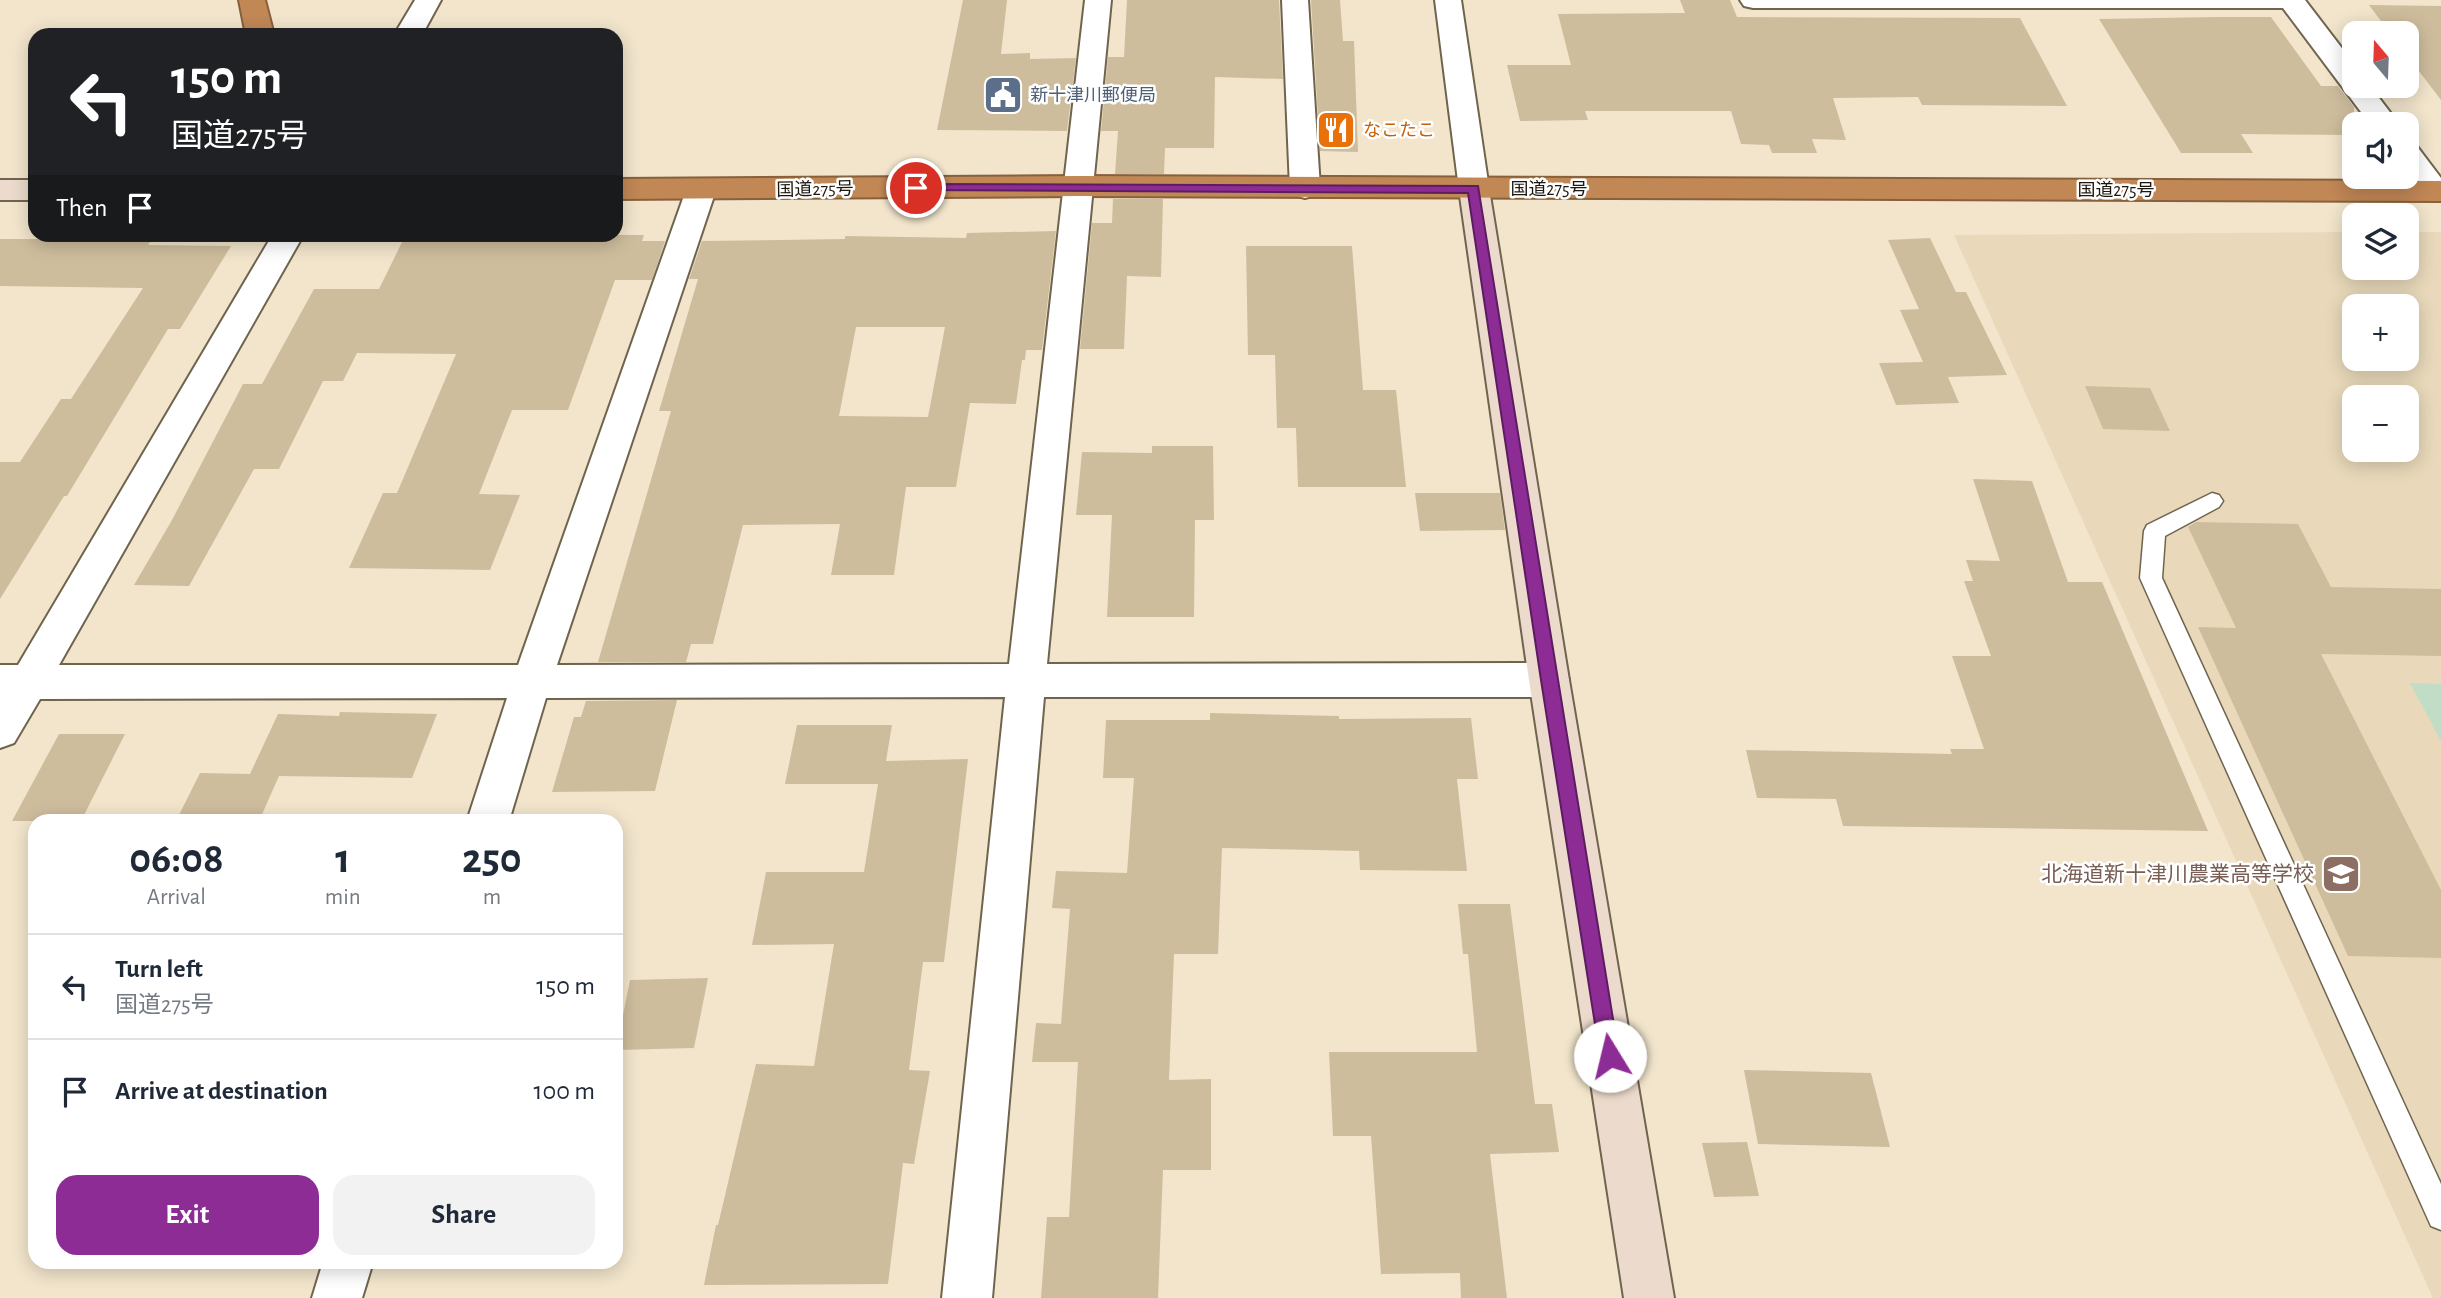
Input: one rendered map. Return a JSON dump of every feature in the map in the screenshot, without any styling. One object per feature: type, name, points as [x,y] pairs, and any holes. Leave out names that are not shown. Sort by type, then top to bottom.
[{"type":"highway","points":[[252,0],[258,28]]},
{"type":"highway","name":"国道275号","points":[[623,189],[1077,186],[2438,191]]},
{"type":"street","points":[[412,28],[428,0]]},
{"type":"street","points":[[967,1298],[1026,683],[1098,0]]},
{"type":"street","points":[[1295,0],[1306,188]]},
{"type":"street","points":[[1448,0],[1549,680],[1649,1298]]},
{"type":"street","points":[[1753,0],[2291,0],[2342,67]]},
{"type":"street","points":[[2419,168],[2438,191]]},
{"type":"street","points":[[0,190],[28,190]]},
{"type":"street","points":[[490,814],[532,681],[701,190]]},
{"type":"street","points":[[0,731],[14,682],[284,242]]},
{"type":"street","points":[[14,682],[1026,683],[1549,680]]},
{"type":"street","points":[[337,1298],[346,1269]]},
{"type":"lane","points":[[2212,501],[2155,531],[2151,578],[2441,1216]]},
{"type":"shaded area","name":"北海道新十津川農業高等学校","points":[[2342,232],[2342,280],[2419,280],[2419,232],[2441,232],[2441,1298],[2433,1298],[1954,235]]},
{"type":"green space","points":[[2410,683],[2441,684],[2441,741]]},
{"type":"building","name":"新十津川郵便局","points":[[963,0],[1007,0],[1001,54],[1030,53],[1030,59],[1076,58],[1067,131],[937,130]]},
{"type":"building","points":[[1127,0],[1279,0],[1283,79],[1215,77],[1214,148],[1165,148],[1164,174],[1115,174],[1118,131],[1101,131],[1108,57],[1124,57]]},
{"type":"building","points":[[1311,0],[1340,0],[1343,41],[1354,41],[1358,152],[1320,151]]},
{"type":"building","points":[[1680,0],[1730,0],[1737,17],[2020,18],[2067,106],[1922,105],[1918,97],[1833,98],[1846,140],[1812,139],[1817,153],[1772,153],[1769,145],[1741,144],[1731,111],[1585,111],[1588,120],[1520,121],[1507,65],[1571,65],[1558,14],[1685,13]]},
{"type":"building","points":[[2369,5],[2441,6],[2441,100],[2419,71],[2419,21],[2381,21]]},
{"type":"building","points":[[2271,17],[2321,86],[2338,86],[2342,91],[2342,98],[2347,98],[2354,107],[2354,112],[2342,112],[2342,135],[2241,134],[2253,153],[2181,153],[2099,19]]},
{"type":"building","points":[[1113,199],[1163,199],[1161,277],[1127,276],[1124,349],[1080,349],[1092,223],[1112,223]]},
{"type":"building","points":[[1056,231],[1042,350],[1026,350],[1025,360],[1022,360],[1016,404],[970,403],[956,487],[906,487],[894,575],[831,575],[840,524],[743,525],[713,644],[691,644],[686,662],[598,662],[671,411],[659,411],[698,279],[689,279],[702,241],[845,239],[845,236],[966,238],[967,233]],"holes":[[[856,327],[945,327],[928,417],[839,416]]]},
{"type":"building","points":[[623,235],[644,235],[642,241],[665,241],[652,280],[615,280],[568,410],[512,410],[479,494],[520,495],[490,570],[349,568],[383,493],[397,493],[456,354],[357,353],[343,381],[323,381],[279,469],[254,469],[189,586],[134,585],[172,520],[243,384],[262,384],[314,289],[379,289],[402,242],[623,242]]},
{"type":"building","points":[[1930,238],[1956,292],[1966,292],[2007,375],[1948,377],[1959,403],[1896,405],[1879,363],[1923,362],[1900,310],[1919,309],[1888,240]]},
{"type":"building","points":[[0,239],[28,239],[28,242],[150,242],[148,245],[231,246],[180,329],[168,329],[67,496],[64,496],[0,599],[0,462],[20,462],[61,399],[71,399],[143,288],[0,286]]},
{"type":"building","points":[[1246,246],[1352,246],[1363,390],[1396,390],[1406,487],[1298,487],[1296,428],[1277,428],[1275,355],[1248,355]]},
{"type":"building","points":[[2085,386],[2150,388],[2170,431],[2103,429]]},
{"type":"building","points":[[1152,446],[1213,446],[1214,520],[1195,520],[1194,617],[1107,617],[1112,515],[1076,515],[1082,452],[1152,453]]},
{"type":"building","points":[[1973,479],[2032,481],[2068,582],[2102,582],[2208,831],[1843,826],[1836,799],[1757,798],[1746,750],[1952,754],[1950,749],[1984,749],[1952,656],[1991,656],[1964,581],[1973,581],[1966,560],[2000,561]]},
{"type":"building","points":[[1415,493],[1500,493],[1505,530],[1420,531]]},
{"type":"building","points":[[2196,522],[2298,524],[2331,587],[2441,589],[2441,656],[2321,654],[2441,890],[2441,958],[2348,956],[2198,627],[2236,628],[2188,527]]},
{"type":"building","points":[[677,700],[655,791],[552,792],[574,717],[581,717],[586,701]]},
{"type":"building","points":[[340,712],[437,714],[412,778],[279,776],[262,814],[180,814],[200,773],[250,774],[278,714],[339,716]]},
{"type":"building","points":[[1210,713],[1339,716],[1339,719],[1471,718],[1478,779],[1457,779],[1467,871],[1360,870],[1359,851],[1222,848],[1218,954],[1174,954],[1169,1080],[1211,1079],[1211,1170],[1163,1170],[1158,1298],[1041,1298],[1047,1217],[1069,1217],[1078,1062],[1032,1062],[1036,1023],[1061,1024],[1070,909],[1052,908],[1056,871],[1127,873],[1134,778],[1103,778],[1106,720],[1210,720]]},
{"type":"building","points":[[797,725],[892,725],[886,761],[968,759],[944,962],[923,962],[909,1070],[930,1071],[914,1164],[903,1163],[888,1284],[704,1285],[756,1064],[814,1066],[834,944],[752,945],[766,872],[864,872],[878,784],[785,784]]},
{"type":"building","points":[[59,734],[125,734],[85,814],[28,814],[28,821],[12,821]]},
{"type":"building","points":[[1458,904],[1510,904],[1535,1104],[1552,1104],[1559,1152],[1490,1154],[1507,1298],[1461,1298],[1460,1273],[1381,1274],[1371,1136],[1333,1136],[1329,1052],[1477,1052],[1468,954],[1463,954]]},
{"type":"building","points":[[708,978],[694,1048],[623,1050],[623,1015],[630,980]]},
{"type":"building","points":[[1744,1070],[1871,1073],[1890,1147],[1758,1144]]},
{"type":"building","points":[[1747,1142],[1759,1196],[1714,1197],[1702,1143]]},
{"type":"place","name":"新十津川郵便局","points":[[1003,95]]},
{"type":"place","name":"なこたこ","points":[[1336,130]]},
{"type":"place","name":"北海道新十津川農業高等学校","points":[[2341,874]]},
{"type":"route","points":[[916,188],[1077,186],[1474,189],[1610,1056]]}]
